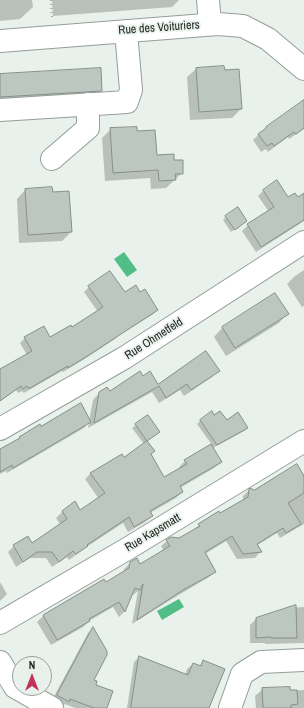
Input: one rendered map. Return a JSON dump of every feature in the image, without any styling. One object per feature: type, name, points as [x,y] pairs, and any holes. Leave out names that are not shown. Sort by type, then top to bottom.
[{"type":"street","points":[[208,0],[210,24]]},
{"type":"street","name":"Rue des Voituriers","points":[[0,41],[210,24],[243,26],[268,39],[304,69]]},
{"type":"street","points":[[0,110],[128,102],[131,90],[126,31]]},
{"type":"street","points":[[52,159],[88,128],[88,104]]},
{"type":"street","name":"Rue Ohmetfeld","points":[[0,428],[124,358],[304,242]]},
{"type":"street","name":"Rue Kapsmatt","points":[[0,623],[126,549],[304,441]]},
{"type":"street","points":[[230,708],[242,674],[261,662],[304,660]]},
{"type":"street","points":[[0,662],[16,687],[52,708]]},
{"type":"path","points":[[51,0],[52,23]]},
{"type":"shaded area","points":[[124,252],[137,270],[127,277],[114,259]]},
{"type":"shaded area","points":[[179,599],[184,607],[162,620],[157,611]]},
{"type":"building","points":[[224,66],[225,70],[239,69],[242,109],[199,112],[196,68]]},
{"type":"building","points":[[101,68],[102,91],[0,97],[0,74]]},
{"type":"building","points":[[304,100],[304,128],[296,134],[294,132],[274,146],[272,143],[267,146],[258,134]]},
{"type":"building","points":[[137,127],[137,131],[155,130],[157,155],[174,154],[174,160],[183,160],[183,174],[175,174],[176,180],[159,181],[158,170],[113,173],[110,128]]},
{"type":"building","points":[[277,180],[288,197],[295,193],[298,197],[304,193],[304,220],[261,247],[247,224],[274,207],[263,190]]},
{"type":"building","points":[[52,187],[53,192],[69,191],[72,232],[28,235],[25,189]]},
{"type":"building","points":[[238,207],[247,221],[235,230],[225,216]]},
{"type":"building","points":[[110,271],[125,292],[136,285],[140,292],[145,289],[158,310],[68,368],[68,366],[30,388],[27,386],[23,389],[21,386],[0,401],[0,369],[32,351],[24,337],[44,326],[50,337],[71,325],[72,327],[103,307],[88,286]]},
{"type":"building","points":[[275,293],[289,314],[235,348],[222,327]]},
{"type":"building","points":[[206,351],[220,371],[191,390],[187,384],[166,398],[159,386],[94,423],[99,392],[107,387],[110,391],[140,371],[143,376],[150,371],[158,384]]},
{"type":"building","points":[[81,403],[91,422],[13,468],[12,465],[0,472],[0,449],[20,438],[19,437],[40,424],[41,426]]},
{"type":"building","points":[[212,411],[214,415],[220,411],[227,420],[238,412],[248,428],[217,445],[200,420]]},
{"type":"building","points":[[148,415],[160,432],[147,441],[135,424]]},
{"type":"building","points":[[147,441],[155,451],[151,454],[164,477],[187,464],[184,460],[211,444],[222,462],[180,486],[183,492],[150,511],[153,516],[134,527],[129,517],[76,554],[73,551],[59,562],[52,552],[37,552],[23,562],[13,545],[28,536],[32,543],[67,519],[62,511],[75,501],[80,510],[105,493],[90,473],[122,454],[124,457]]},
{"type":"building","points":[[297,464],[304,476],[304,493],[288,503],[301,524],[286,533],[283,528],[257,544],[262,552],[243,554],[232,536],[205,552],[216,572],[183,590],[137,620],[143,584],[140,590],[135,588],[125,612],[119,602],[57,640],[43,615],[104,579],[106,582],[129,568],[130,562],[137,558],[140,564],[170,546],[166,540],[171,537],[179,538],[200,526],[198,524],[219,511],[220,513],[248,497],[250,488],[254,490]]},
{"type":"building","points":[[296,605],[297,638],[256,638],[256,618]]},
{"type":"building","points":[[93,627],[107,651],[107,655],[94,680],[97,681],[96,685],[113,691],[107,708],[94,708],[70,699],[69,702],[57,695]]},
{"type":"building","points":[[139,656],[188,675],[193,663],[201,666],[203,660],[225,669],[209,708],[131,708]]},
{"type":"building","points":[[290,687],[290,690],[297,690],[298,704],[291,705],[291,708],[263,708],[262,688]]}]
